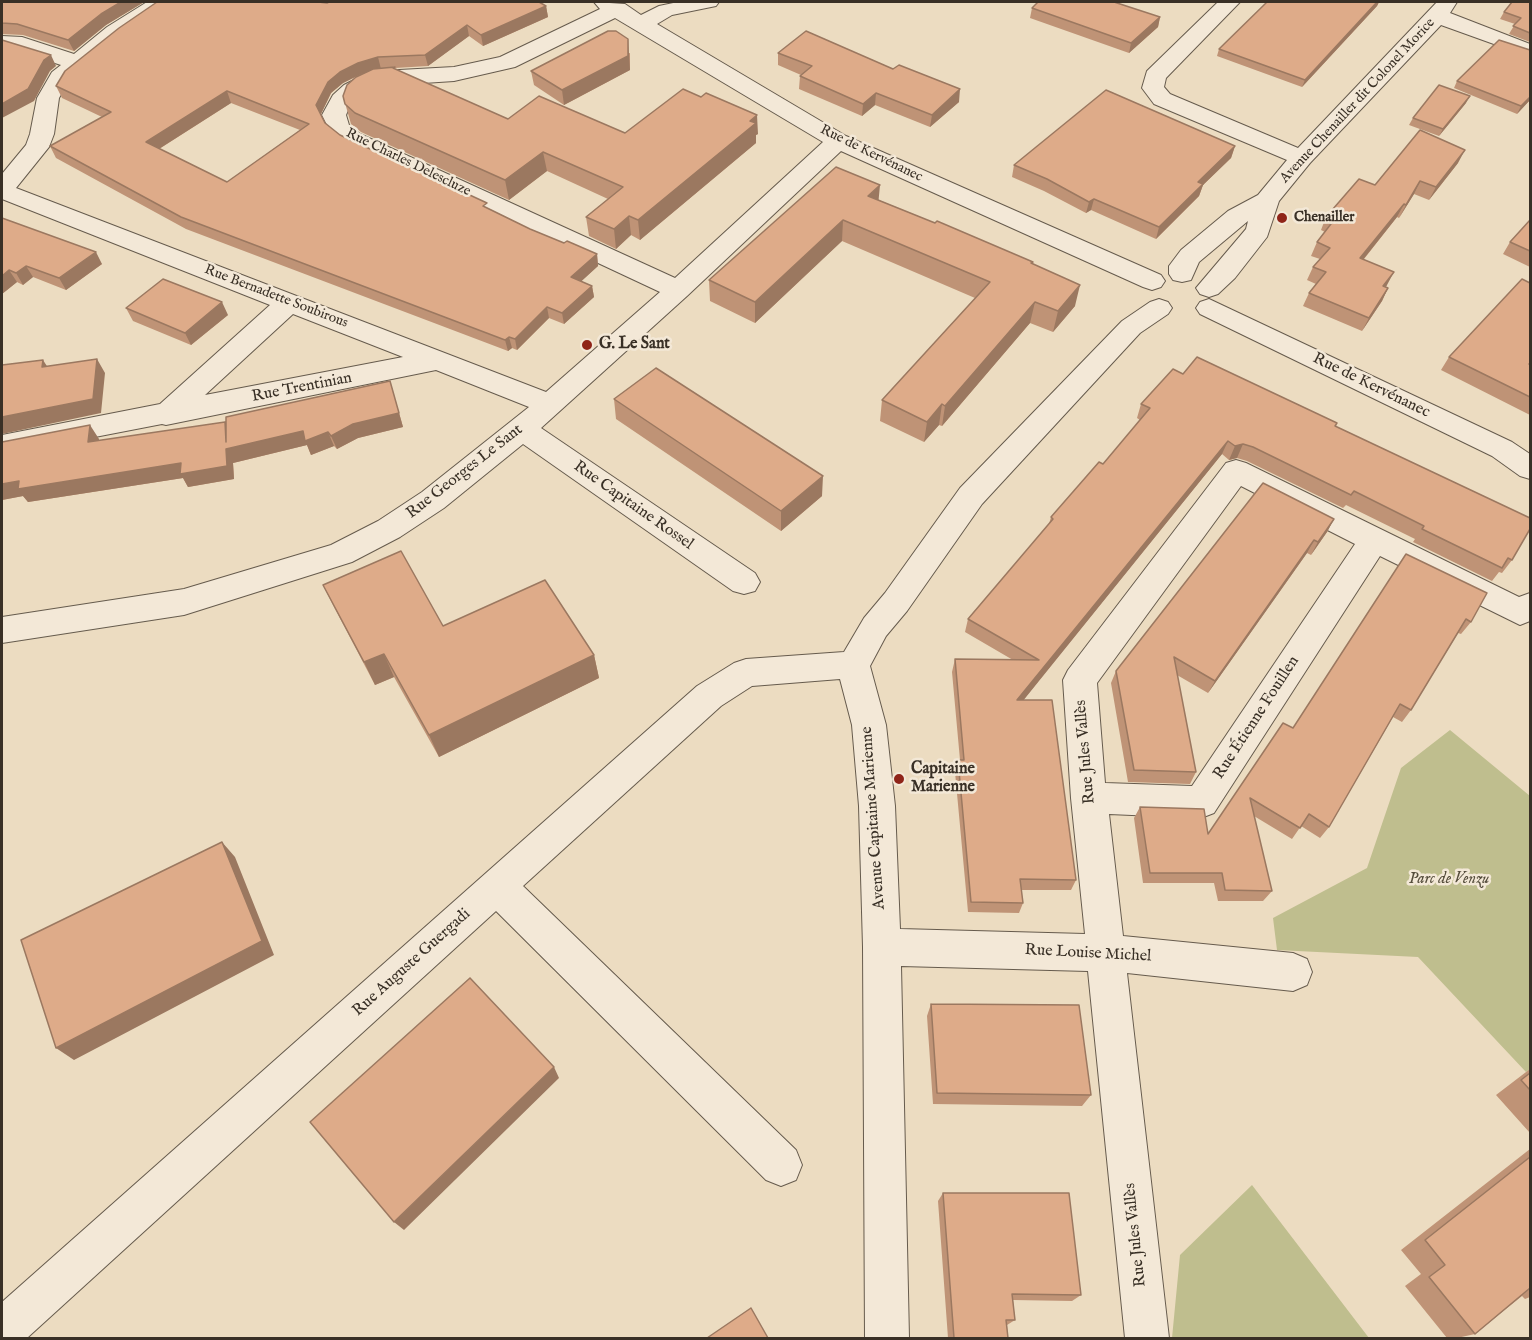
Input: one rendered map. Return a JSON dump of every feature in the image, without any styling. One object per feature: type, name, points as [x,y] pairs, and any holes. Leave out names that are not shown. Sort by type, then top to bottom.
[{"type":"street","points":[[2,190],[37,147],[52,87],[75,62],[160,2]]},
{"type":"street","points":[[643,23],[666,10],[709,2]]},
{"type":"street","points":[[1229,2],[1155,76],[1153,88],[1162,99],[1302,158]]},
{"type":"street","name":"Rue de Kervénanec","points":[[611,5],[838,141],[1155,294]]},
{"type":"street","name":"Rue Charles Delescluze","points":[[611,5],[507,62],[454,74],[381,78],[370,81],[352,90],[341,100],[334,115],[339,128],[352,139],[678,290]]},
{"type":"street","points":[[1442,9],[1530,51]]},
{"type":"street","name":"Avenue Chenailler dit Colonel Morice","points":[[1182,274],[1182,266],[1190,256],[1237,217],[1267,200],[1302,158],[1442,9]]},
{"type":"street","points":[[2,42],[14,42],[75,62]]},
{"type":"street","name":"Rue Georges Le Sant","points":[[2,630],[184,602],[341,554],[389,528],[433,500],[522,429],[678,290],[838,141]]},
{"type":"street","name":"Rue Bernadette Soubirous","points":[[2,190],[550,404]]},
{"type":"street","name":"Avenue Chenailler dit Colonel Morice","points":[[1209,298],[1258,231],[1267,200]]},
{"type":"street","points":[[854,665],[875,627],[896,602],[971,496],[1131,327],[1155,294],[1162,275],[1182,274],[1202,281],[1209,298],[1202,313],[1181,316],[1155,294]]},
{"type":"street","name":"Rue de Kervénanec","points":[[1209,298],[1502,449],[1530,468]]},
{"type":"street","points":[[166,415],[290,302]]},
{"type":"street","name":"Rue Trentinian","points":[[2,445],[166,415],[439,360]]},
{"type":"street","name":"Rue Capitaine Rossel","points":[[522,429],[744,582]]},
{"type":"street","name":"Rue Jules Vallès","points":[[1147,1338],[1089,798],[1080,680],[1236,471],[1520,612],[1530,606]]},
{"type":"street","name":"Rue Étienne Fouillen","points":[[1089,798],[1201,802],[1374,540]]},
{"type":"street","name":"Rue Auguste Guergadi","points":[[3,1330],[709,696],[746,673],[800,667],[854,665]]},
{"type":"street","name":"Avenue Capitaine Marienne","points":[[854,665],[869,725],[877,806],[882,947],[887,1338]]},
{"type":"street","points":[[497,886],[781,1165]]},
{"type":"street","name":"Rue Louise Michel","points":[[882,947],[1107,953],[1293,972]]},
{"type":"green space","name":"Parc de Venzu","points":[[1450,730],[1530,796],[1530,1069],[1526,1072],[1418,957],[1277,950],[1273,918],[1367,868],[1401,768]]},
{"type":"green space","points":[[1252,1185],[1369,1338],[1172,1338],[1180,1255]]},
{"type":"building","points":[[2,2],[121,2],[101,14],[68,40],[17,24],[2,23]]},
{"type":"building","points":[[157,2],[539,2],[546,6],[481,35],[467,25],[425,55],[378,57],[358,63],[340,72],[328,82],[316,105],[325,123],[340,135],[487,203],[483,206],[530,229],[597,254],[571,277],[592,286],[562,313],[547,307],[515,339],[509,337],[505,340],[181,217],[50,146],[111,112],[56,86],[65,71],[119,28]],"holes":[[[227,91],[309,124],[227,182],[146,142]]]},
{"type":"building","points":[[1038,2],[1114,2],[1160,17],[1131,43],[1032,8]]},
{"type":"building","points":[[1267,2],[1377,2],[1305,80],[1219,49]]},
{"type":"building","points":[[1512,2],[1530,2],[1530,33],[1513,26],[1521,18],[1504,12]]},
{"type":"building","points":[[608,31],[616,31],[628,39],[628,56],[562,90],[531,71]]},
{"type":"building","points":[[806,31],[893,69],[899,65],[960,89],[932,115],[876,93],[863,104],[800,76],[812,66],[778,53]]},
{"type":"building","points":[[2,40],[51,55],[44,60],[28,89],[2,104]]},
{"type":"building","points":[[1499,40],[1530,50],[1530,97],[1521,106],[1457,81]]},
{"type":"building","points":[[395,67],[393,68],[508,119],[539,96],[625,133],[683,89],[701,97],[706,93],[757,115],[750,121],[756,123],[638,220],[629,216],[614,229],[586,217],[623,187],[543,152],[505,180],[355,113],[345,104],[343,96],[347,85],[356,77],[373,69]]},
{"type":"building","points":[[1439,85],[1470,96],[1443,129],[1413,118]]},
{"type":"building","points":[[1106,90],[1235,146],[1198,182],[1203,184],[1159,227],[1094,199],[1089,202],[1047,179],[1014,165]]},
{"type":"building","points":[[1420,130],[1465,150],[1436,187],[1420,181],[1406,205],[1404,204],[1360,258],[1394,272],[1383,286],[1388,288],[1369,318],[1309,293],[1326,272],[1313,267],[1330,248],[1317,242],[1334,220],[1326,217],[1359,179],[1375,185]]},
{"type":"building","points":[[836,167],[880,185],[868,196],[935,223],[937,221],[1080,285],[1058,311],[1035,302],[945,406],[942,404],[927,422],[882,400],[990,282],[843,220],[755,302],[709,280]]},
{"type":"building","points":[[2,218],[96,252],[59,278],[26,266],[16,273],[9,270],[2,276]]},
{"type":"building","points":[[1530,220],[1530,251],[1510,242]]},
{"type":"building","points":[[163,279],[222,302],[185,333],[126,308]]},
{"type":"building","points":[[1522,279],[1530,283],[1530,397],[1449,357]]},
{"type":"building","points":[[1197,357],[1337,423],[1335,426],[1530,518],[1530,529],[1512,560],[1508,558],[1502,568],[1422,529],[1424,526],[1354,491],[1351,495],[1253,447],[1243,444],[1235,446],[1228,441],[1017,700],[1052,700],[1076,880],[1020,879],[1023,903],[971,902],[958,760],[964,760],[955,659],[1039,660],[968,619],[1053,519],[1051,517],[1099,462],[1103,464],[1150,408],[1141,404],[1173,369],[1183,374]]},
{"type":"building","points":[[97,359],[93,399],[2,417],[2,365],[43,360],[42,367]]},
{"type":"building","points":[[656,368],[823,476],[781,511],[614,399]]},
{"type":"building","points":[[390,381],[399,413],[353,424],[331,436],[328,432],[305,441],[303,431],[226,449],[227,466],[180,474],[181,463],[18,489],[19,481],[2,484],[2,442],[90,425],[88,442],[225,422],[226,442],[226,417]]},
{"type":"building","points":[[1263,483],[1334,519],[1318,542],[1314,540],[1215,681],[1174,657],[1196,772],[1134,770],[1116,671]]},
{"type":"building","points":[[401,551],[443,626],[545,580],[594,655],[429,735],[384,654],[364,662],[323,585]]},
{"type":"building","points":[[1406,554],[1487,593],[1471,622],[1466,619],[1411,710],[1400,704],[1329,827],[1309,814],[1300,828],[1250,798],[1272,891],[1225,890],[1222,873],[1150,873],[1140,807],[1204,809],[1208,834],[1283,723],[1293,728]]},
{"type":"building","points":[[222,842],[262,941],[56,1048],[21,940]]},
{"type":"building","points":[[470,978],[554,1067],[394,1222],[310,1122]]},
{"type":"building","points":[[931,1004],[1079,1005],[1091,1095],[937,1093]]},
{"type":"building","points":[[1530,1073],[1530,1090],[1521,1080]]},
{"type":"building","points":[[1530,1157],[1530,1288],[1475,1334],[1429,1277],[1445,1265],[1425,1240]]},
{"type":"building","points":[[943,1193],[1069,1193],[1081,1295],[1012,1294],[1015,1320],[1006,1320],[1008,1338],[954,1338]]},
{"type":"building","points":[[751,1308],[768,1338],[707,1338]]},
{"type":"place","name":"Chenailler","points":[[1282,218]]},
{"type":"place","name":"G. Le Sant","points":[[587,345]]},
{"type":"place","name":"Capitaine Marienne","points":[[899,779]]}]
